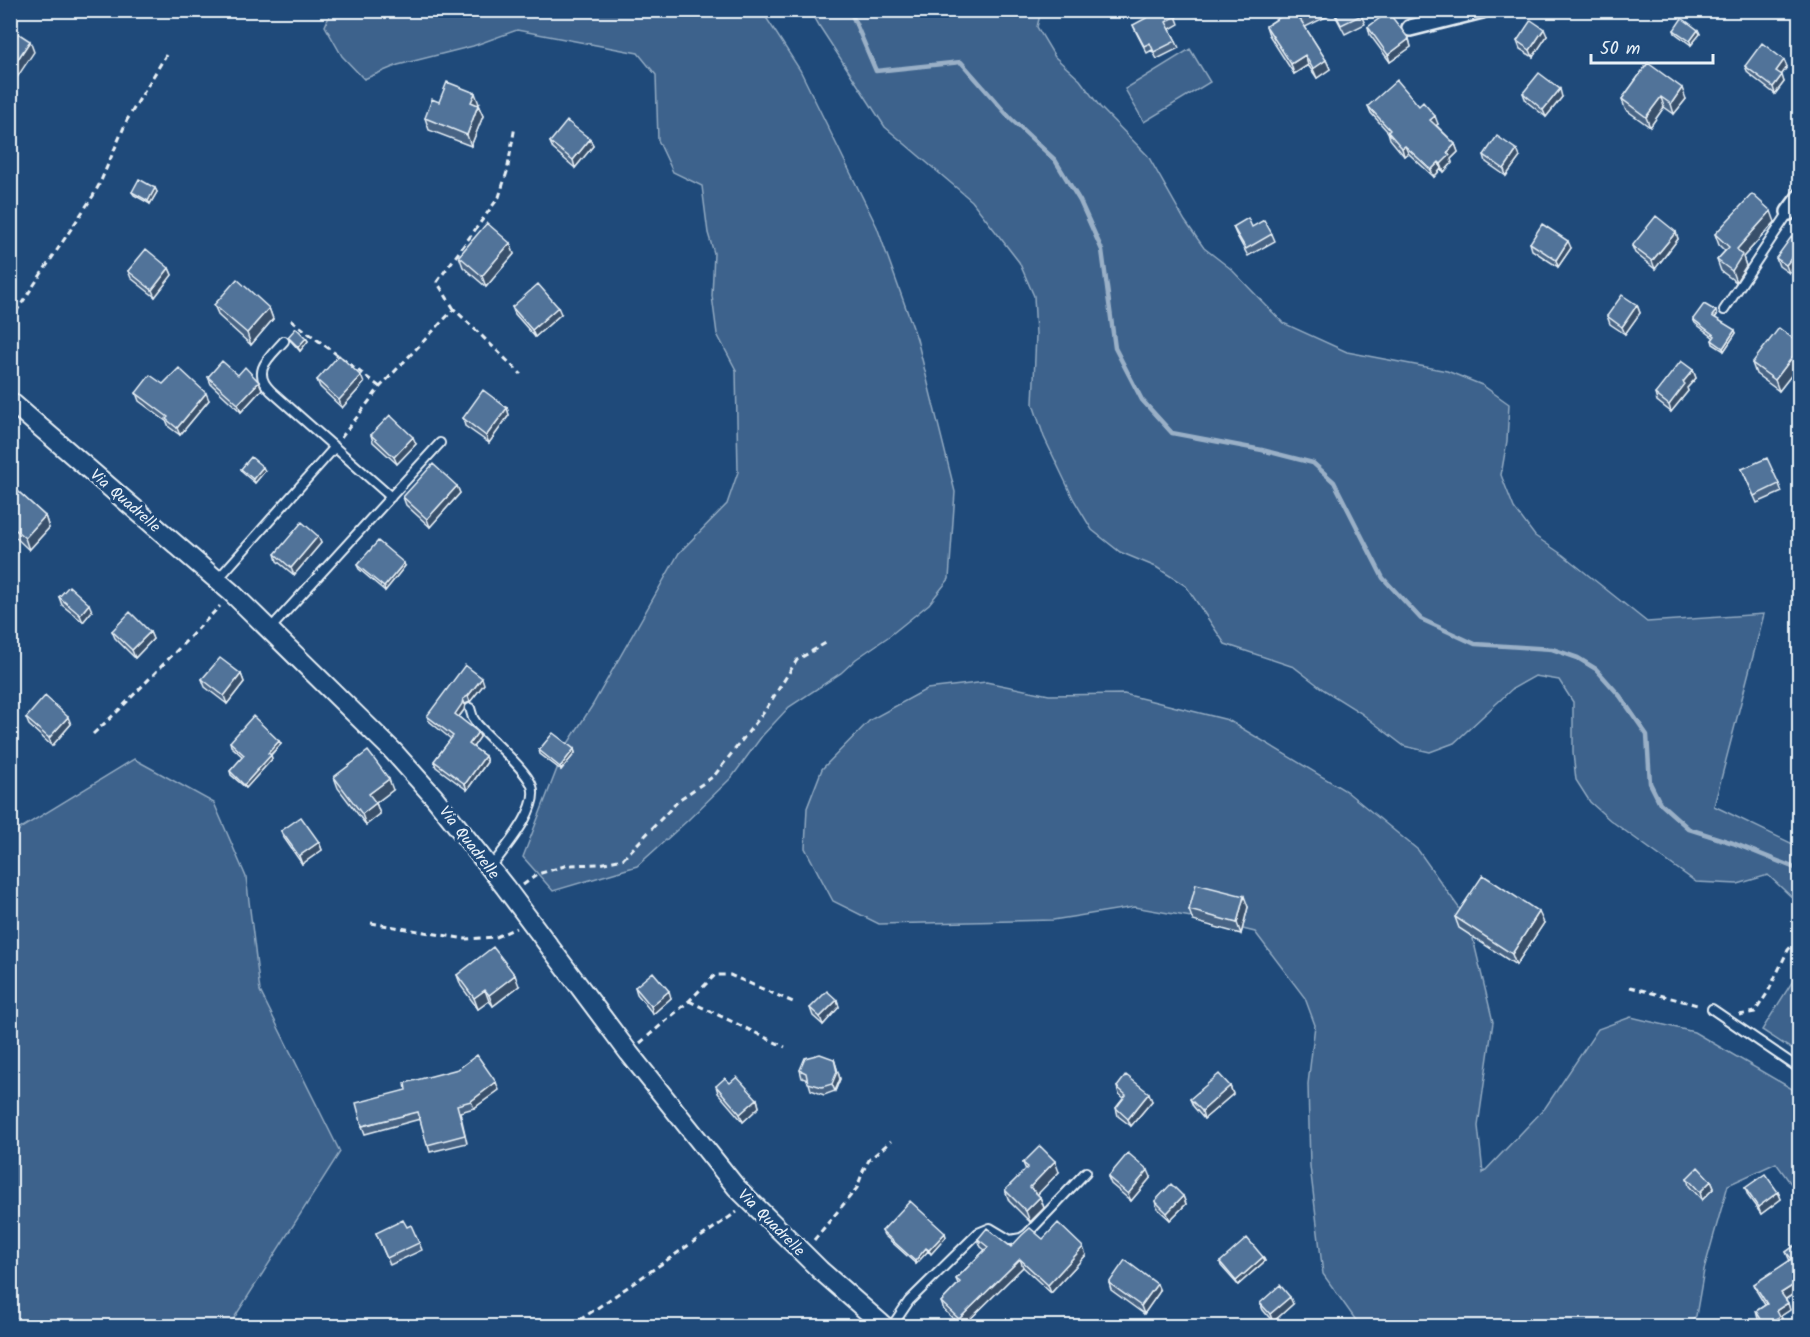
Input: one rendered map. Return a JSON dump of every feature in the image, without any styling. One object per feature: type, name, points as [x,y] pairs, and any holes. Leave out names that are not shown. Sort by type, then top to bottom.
[{"type":"street","points":[[1410,28],[1482,10]]},
{"type":"street","points":[[1789,212],[1800,197]]},
{"type":"street","name":"Via Quadrelle","points":[[10,401],[232,593],[412,771],[531,921],[628,1053],[751,1202],[803,1253],[884,1326]]},
{"type":"lane","points":[[1724,310],[1789,212]]},
{"type":"lane","points":[[284,341],[263,365],[261,376],[263,382],[391,497]]},
{"type":"lane","points":[[270,629],[440,442]]},
{"type":"lane","points":[[216,580],[335,447]]},
{"type":"lane","points":[[470,708],[477,724],[523,772],[533,788],[533,801],[527,816],[490,868]]},
{"type":"lane","points":[[1712,1009],[1800,1069]]},
{"type":"lane","points":[[892,1326],[909,1301],[978,1233],[990,1228],[1010,1240],[1021,1238],[1086,1172]]},
{"type":"path","points":[[10,321],[96,190],[127,120],[166,55]]},
{"type":"path","points":[[515,126],[507,172],[499,197],[437,282],[454,309],[521,374]]},
{"type":"path","points":[[335,447],[380,387],[454,309]]},
{"type":"path","points":[[291,320],[380,387]]},
{"type":"path","points":[[93,734],[232,593]]},
{"type":"path","points":[[511,895],[538,874],[568,866],[600,864],[623,859],[680,799],[714,776],[764,712],[797,660],[829,641]]},
{"type":"path","points":[[371,923],[477,940],[503,934],[531,921]]},
{"type":"path","points":[[1630,987],[1735,1015],[1755,1012],[1768,992],[1788,950],[1800,937]]},
{"type":"path","points":[[628,1053],[689,1001],[715,975],[730,975],[793,1002]]},
{"type":"path","points":[[689,1001],[785,1047]]},
{"type":"path","points":[[803,1253],[852,1195],[869,1160],[891,1141]]},
{"type":"path","points":[[571,1326],[751,1202]]},
{"type":"shaded area","points":[[332,10],[762,11],[800,70],[877,227],[917,339],[955,492],[949,579],[929,604],[888,637],[856,659],[841,673],[789,707],[762,736],[732,777],[637,866],[553,891],[523,857],[565,748],[592,706],[679,553],[727,504],[738,472],[736,370],[717,334],[712,296],[714,253],[708,233],[702,186],[673,172],[658,140],[656,75],[638,53],[517,30],[473,46],[398,65],[364,79],[342,56],[325,26]]},
{"type":"shaded area","points":[[811,11],[1041,11],[1037,27],[1055,57],[1080,80],[1100,107],[1148,156],[1185,221],[1204,248],[1231,269],[1283,323],[1347,352],[1447,371],[1482,385],[1509,404],[1507,441],[1501,475],[1514,508],[1535,536],[1563,555],[1647,622],[1764,614],[1714,806],[1799,847],[1799,904],[1768,875],[1738,884],[1696,882],[1610,820],[1590,802],[1576,780],[1573,753],[1573,702],[1559,680],[1535,676],[1512,689],[1454,743],[1430,752],[1404,746],[1294,667],[1225,644],[1186,586],[1156,567],[1120,552],[1092,530],[1074,500],[1044,437],[1033,404],[1036,334],[1034,296],[1019,262],[972,201],[885,127]]},
{"type":"shaded area","points":[[1190,49],[1210,82],[1144,122],[1125,89]]},
{"type":"shaded area","points":[[986,682],[1049,695],[1124,694],[1228,720],[1346,791],[1418,850],[1469,922],[1493,1022],[1478,1126],[1483,1173],[1545,1108],[1598,1029],[1631,1017],[1694,1032],[1799,1093],[1799,1195],[1776,1163],[1728,1185],[1704,1270],[1696,1316],[1687,1326],[1360,1326],[1323,1274],[1310,1166],[1308,1084],[1315,1025],[1305,998],[1255,932],[1197,918],[1134,907],[1053,920],[879,924],[833,901],[805,848],[807,808],[822,769],[870,720],[927,689]]},
{"type":"shaded area","points":[[134,759],[214,803],[246,877],[260,991],[340,1152],[229,1326],[11,1326],[11,839],[21,828]]},
{"type":"shaded area","points":[[1799,971],[1800,1054],[1762,1030]]},
{"type":"building","points":[[1161,10],[1173,10],[1176,16],[1166,22],[1176,41],[1154,52],[1150,43],[1144,46],[1133,25]]},
{"type":"building","points":[[1291,10],[1317,10],[1300,19],[1326,60],[1313,69],[1305,55],[1291,64],[1266,26]]},
{"type":"building","points":[[1334,10],[1360,10],[1362,15],[1341,25]]},
{"type":"building","points":[[1388,12],[1409,39],[1388,55],[1368,27]]},
{"type":"building","points":[[1682,18],[1698,30],[1690,41],[1674,30]]},
{"type":"building","points":[[1531,20],[1544,29],[1530,50],[1517,41]]},
{"type":"building","points":[[10,28],[30,41],[10,71]]},
{"type":"building","points":[[1762,43],[1784,60],[1776,71],[1782,75],[1773,87],[1745,66]]},
{"type":"building","points":[[1648,63],[1682,88],[1671,104],[1661,97],[1646,117],[1622,99]]},
{"type":"building","points":[[1539,73],[1560,89],[1543,110],[1523,93]]},
{"type":"building","points":[[1397,80],[1419,106],[1423,102],[1435,116],[1430,120],[1455,144],[1447,153],[1450,155],[1431,170],[1405,146],[1402,148],[1388,132],[1390,130],[1368,106]]},
{"type":"building","points":[[447,82],[475,93],[471,102],[478,105],[467,135],[425,118],[432,99],[439,102]]},
{"type":"building","points":[[567,121],[590,139],[573,160],[550,142]]},
{"type":"building","points":[[1497,136],[1517,150],[1504,169],[1484,155]]},
{"type":"building","points":[[139,179],[155,188],[148,201],[132,192]]},
{"type":"building","points":[[1752,194],[1771,211],[1737,249],[1742,255],[1732,271],[1717,260],[1729,247],[1715,234]]},
{"type":"building","points":[[1656,216],[1676,232],[1652,261],[1632,246]]},
{"type":"building","points":[[1248,218],[1252,227],[1264,220],[1272,234],[1246,249],[1233,227]]},
{"type":"building","points":[[487,223],[510,243],[482,276],[459,256]]},
{"type":"building","points":[[1542,224],[1568,241],[1556,260],[1530,243]]},
{"type":"building","points":[[1792,236],[1800,241],[1800,248],[1786,265],[1776,258]]},
{"type":"building","points":[[146,249],[169,268],[152,290],[128,271]]},
{"type":"building","points":[[237,279],[269,308],[247,333],[214,305]]},
{"type":"building","points":[[538,284],[558,307],[532,330],[512,307]]},
{"type":"building","points":[[1622,295],[1637,305],[1622,327],[1607,316]]},
{"type":"building","points":[[1704,304],[1716,311],[1712,316],[1735,330],[1723,348],[1712,340],[1715,336],[1693,319]]},
{"type":"building","points":[[296,328],[306,338],[298,347],[288,337]]},
{"type":"building","points":[[1779,328],[1800,344],[1800,347],[1775,380],[1752,363]]},
{"type":"building","points":[[339,355],[361,376],[339,400],[317,380]]},
{"type":"building","points":[[222,361],[238,375],[245,367],[259,382],[238,404],[208,377]]},
{"type":"building","points":[[1681,361],[1693,370],[1669,405],[1655,394]]},
{"type":"building","points":[[179,368],[206,393],[177,428],[166,419],[168,417],[136,393],[150,375],[163,384]]},
{"type":"building","points":[[483,390],[507,408],[486,436],[463,418]]},
{"type":"building","points":[[390,415],[413,437],[394,457],[371,435]]},
{"type":"building","points":[[251,457],[263,467],[253,479],[241,469]]},
{"type":"building","points":[[1767,458],[1779,484],[1754,496],[1742,469]]},
{"type":"building","points":[[433,464],[457,486],[427,519],[403,497]]},
{"type":"building","points":[[10,484],[45,516],[25,538],[10,525]]},
{"type":"building","points":[[302,522],[318,536],[291,568],[275,554]]},
{"type":"building","points":[[378,541],[404,563],[384,587],[357,565]]},
{"type":"building","points":[[69,586],[89,604],[80,615],[59,597]]},
{"type":"building","points":[[130,612],[150,632],[132,650],[112,631]]},
{"type":"building","points":[[220,658],[241,674],[224,696],[202,679]]},
{"type":"building","points":[[465,665],[482,678],[463,699],[455,714],[478,732],[469,744],[485,756],[465,784],[434,761],[453,736],[427,716]]},
{"type":"building","points":[[45,696],[68,717],[49,738],[26,718]]},
{"type":"building","points":[[253,716],[279,741],[268,753],[271,755],[244,785],[230,771],[244,755],[230,742]]},
{"type":"building","points":[[553,733],[574,749],[560,767],[539,750]]},
{"type":"building","points":[[368,751],[389,779],[369,794],[376,803],[362,814],[334,777]]},
{"type":"building","points":[[301,817],[319,842],[299,856],[281,831]]},
{"type":"building","points":[[1483,875],[1539,912],[1512,954],[1455,917]]},
{"type":"building","points":[[1196,884],[1244,896],[1237,923],[1189,910]]},
{"type":"building","points":[[493,947],[515,975],[489,995],[485,990],[474,998],[457,975]]},
{"type":"building","points":[[653,972],[669,991],[651,1006],[635,987]]},
{"type":"building","points":[[827,991],[837,1000],[820,1017],[810,1008]]},
{"type":"building","points":[[820,1054],[834,1059],[837,1072],[832,1084],[822,1087],[808,1083],[806,1073],[800,1070],[805,1058]]},
{"type":"building","points":[[477,1055],[496,1082],[471,1101],[457,1105],[465,1135],[427,1145],[418,1112],[362,1126],[356,1103],[406,1090],[405,1083],[458,1069]]},
{"type":"building","points":[[1219,1074],[1230,1086],[1202,1111],[1190,1099]]},
{"type":"building","points":[[1126,1075],[1149,1093],[1128,1119],[1116,1108],[1126,1095],[1117,1087]]},
{"type":"building","points":[[737,1077],[757,1099],[740,1114],[716,1086],[725,1078],[730,1083]]},
{"type":"building","points":[[1040,1146],[1055,1161],[1030,1187],[1040,1197],[1026,1211],[1005,1190],[1028,1167],[1023,1163]]},
{"type":"building","points":[[1128,1153],[1148,1170],[1128,1194],[1108,1177]]},
{"type":"building","points":[[1698,1167],[1711,1181],[1700,1192],[1687,1178]]},
{"type":"building","points":[[1765,1174],[1778,1192],[1758,1207],[1745,1188]]},
{"type":"building","points":[[1171,1184],[1183,1196],[1167,1213],[1155,1201]]},
{"type":"building","points":[[910,1201],[945,1233],[929,1250],[926,1248],[915,1261],[882,1231]]},
{"type":"building","points":[[403,1220],[407,1227],[411,1225],[419,1243],[387,1258],[376,1233]]},
{"type":"building","points":[[1058,1223],[1083,1247],[1048,1285],[1020,1259],[959,1319],[941,1302],[960,1282],[956,1279],[988,1247],[978,1239],[987,1228],[1011,1247],[1030,1228],[1043,1239]]},
{"type":"building","points":[[1247,1238],[1263,1257],[1236,1281],[1220,1262]]},
{"type":"building","points":[[1800,1242],[1800,1281],[1781,1293],[1788,1303],[1777,1310],[1780,1316],[1765,1326],[1756,1311],[1767,1304],[1754,1284],[1792,1259],[1786,1252]]},
{"type":"building","points":[[1125,1260],[1157,1284],[1141,1306],[1109,1283]]},
{"type":"building","points":[[1280,1285],[1290,1297],[1270,1314],[1260,1303]]},
{"type":"waterway","points":[[850,10],[876,71],[961,62],[1011,119],[1055,160],[1080,201],[1102,250],[1115,348],[1142,400],[1172,433],[1262,450],[1313,463],[1334,482],[1383,578],[1421,619],[1475,644],[1552,649],[1578,658],[1596,669],[1620,696],[1647,735],[1650,783],[1660,803],[1689,829],[1733,843],[1800,870]]}]
